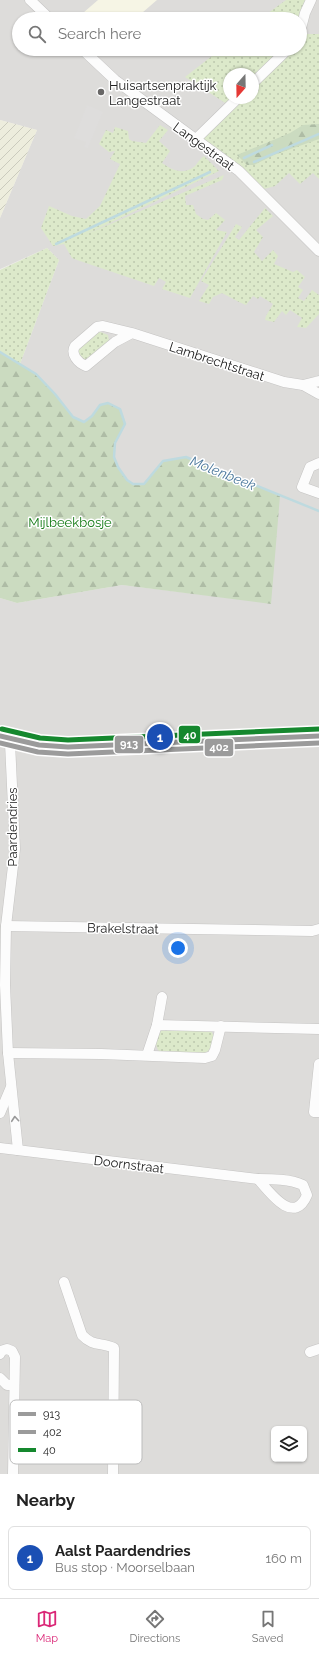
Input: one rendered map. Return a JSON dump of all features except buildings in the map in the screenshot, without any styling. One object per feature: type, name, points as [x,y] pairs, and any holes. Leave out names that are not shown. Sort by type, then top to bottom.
[{"type":"main road","points":[[7,736],[40,745],[68,747],[319,736]]},
{"type":"street","points":[[30,0],[43,12]]},
{"type":"street","points":[[306,12],[311,0]]},
{"type":"street","name":"Langestraat","points":[[89,56],[115,80],[239,171],[319,251]]},
{"type":"street","points":[[259,77],[281,56]]},
{"type":"street","points":[[196,140],[232,104]]},
{"type":"street","name":"Lambrechtstraat","points":[[132,333],[115,342],[86,366],[82,365],[73,354],[73,349],[75,346],[97,327],[103,326],[132,333],[284,382],[303,385],[319,394]]},
{"type":"street","name":"Lambrechtstraat","points":[[303,385],[319,381]]},
{"type":"street","points":[[319,463],[310,467],[302,487],[319,493]]},
{"type":"street","name":"Paardendries","points":[[7,736],[15,848],[6,926],[5,985],[8,1053],[11,1087],[15,1108],[18,1150]]},
{"type":"street","name":"Brakelstraat","points":[[6,926],[317,931]]},
{"type":"street","points":[[147,1055],[157,1025],[162,997]]},
{"type":"street","points":[[157,1025],[319,1029]]},
{"type":"street","points":[[8,1053],[147,1055],[205,1058],[212,1056],[221,1026]]},
{"type":"street","points":[[319,1064],[314,1112],[319,1112]]},
{"type":"street","name":"Paardendries","points":[[0,1113],[11,1087]]},
{"type":"street","name":"Doornstraat","points":[[0,1148],[258,1179]]},
{"type":"street","points":[[64,1282],[82,1335],[88,1342],[108,1345],[114,1348],[114,1400]]},
{"type":"street","points":[[0,1354],[1,1351],[7,1349],[12,1352],[15,1357],[14,1400]]},
{"type":"street","points":[[0,1378],[7,1385],[14,1385]]},
{"type":"street","points":[[13,1464],[13,1474]]},
{"type":"street","points":[[113,1464],[113,1474]]},
{"type":"shaded area","points":[[0,0],[319,0],[319,1474],[0,1474],[0,598],[17,603],[122,585],[271,603],[163,461],[144,484],[133,484],[127,480],[118,467],[114,457],[115,443],[125,424],[120,409],[108,404],[100,405],[92,416],[84,422],[73,417],[55,394],[36,374],[20,364],[59,260],[47,248],[0,269],[0,218],[37,130],[0,120]]},
{"type":"shaded area","points":[[98,0],[157,0],[143,12],[84,12]]},
{"type":"shaded area","points":[[87,105],[103,112],[88,148],[84,147],[86,142],[74,138]]},
{"type":"shaded area","points":[[0,120],[37,130],[0,218]]},
{"type":"green space","points":[[286,0],[311,0],[304,12],[270,12]]},
{"type":"green space","points":[[307,34],[319,34],[319,179],[313,173],[300,184],[289,173],[275,186],[264,189],[196,139],[230,106],[227,104],[259,104],[259,68],[223,68],[223,101],[185,77],[212,56],[307,56]]},
{"type":"green space","points":[[319,124],[319,139],[274,155],[254,165],[247,165],[237,155],[290,133],[303,125]]},
{"type":"green space","points":[[160,125],[168,130],[159,141],[170,151],[162,163],[174,170],[186,171],[195,166],[204,156],[219,171],[87,234],[224,175],[222,180],[185,196],[186,205],[193,205],[196,214],[203,219],[208,220],[216,213],[225,220],[216,230],[227,232],[190,298],[162,289],[166,282],[159,278],[154,286],[72,258],[64,244],[53,246],[41,228],[49,206],[72,216],[86,219],[100,206],[120,164],[110,159],[115,151],[109,152],[99,144],[106,130],[113,133],[115,127],[128,131],[129,139],[132,141],[146,143]]},
{"type":"green space","points":[[265,208],[273,216],[256,230],[263,237],[254,252],[262,261],[273,250],[278,256],[274,264],[293,272],[297,270],[305,277],[298,287],[303,290],[298,298],[304,301],[312,290],[319,295],[319,314],[306,328],[297,327],[302,318],[290,310],[286,315],[282,311],[274,322],[265,320],[273,304],[260,296],[258,299],[253,296],[246,305],[222,293],[213,297],[209,304],[199,301],[209,285],[201,281],[236,224],[242,227],[235,237],[239,240]]},
{"type":"green space","points":[[47,248],[59,260],[20,364],[0,352],[0,270]]},
{"type":"green space","points":[[98,331],[108,335],[109,341],[90,359],[84,360],[79,357],[78,353],[81,345]]},
{"type":"green space","name":"Mijlbeekbosje","points":[[0,352],[36,374],[55,394],[73,417],[84,422],[92,416],[100,405],[108,403],[120,409],[125,424],[115,443],[114,457],[118,467],[127,480],[133,484],[144,483],[163,461],[186,457],[280,496],[271,604],[122,585],[17,603],[0,598]]},
{"type":"green space","points":[[161,1030],[211,1031],[214,1036],[210,1049],[204,1053],[159,1051],[156,1046],[156,1040]]},
{"type":"waterway","points":[[254,162],[319,134]]},
{"type":"waterway","points":[[244,158],[272,145]]},
{"type":"waterway","points":[[56,244],[210,172]]},
{"type":"waterway","name":"Molenbeek","points":[[0,352],[36,374],[55,394],[73,417],[84,422],[92,416],[100,405],[108,403],[120,409],[125,424],[115,443],[114,457],[118,467],[127,480],[133,484],[144,484],[163,461],[186,457],[319,511]]},
{"type":"transit line","name":"40","points":[[2,729],[40,738],[68,740],[319,729]]},
{"type":"transit line","name":"913","points":[[0,736],[39,745],[68,747],[319,736]]},
{"type":"transit line","name":"402","points":[[0,743],[38,752],[68,754],[319,743]]},
{"type":"place","name":"Huisartsenpraktijk Langestraat","points":[[101,92]]},
{"type":"place","name":"Aalst Paardendries","points":[[160,737]]}]
